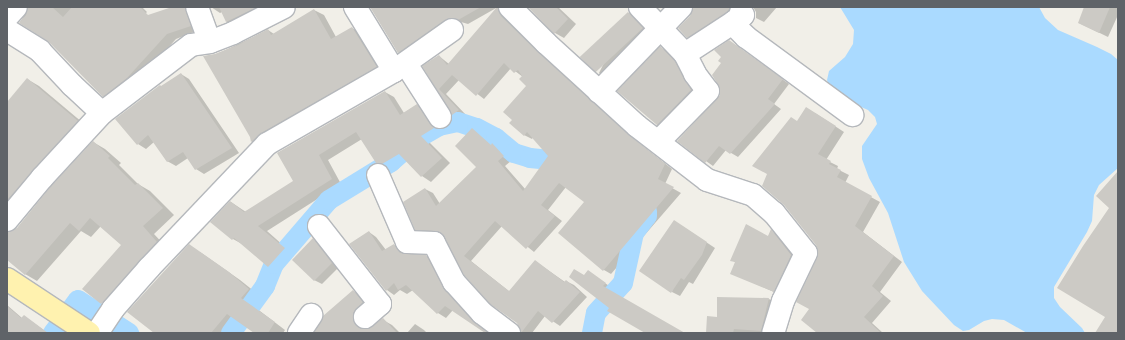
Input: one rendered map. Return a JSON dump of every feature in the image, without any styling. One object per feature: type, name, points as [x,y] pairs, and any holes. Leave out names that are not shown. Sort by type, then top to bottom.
[{"type":"main road","points":[[7,279],[41,302],[93,327]]},
{"type":"street","points":[[7,17],[16,7]]},
{"type":"street","points":[[197,7],[210,42]]},
{"type":"street","points":[[7,220],[42,178],[102,113],[191,44],[210,42],[240,30],[284,7]]},
{"type":"street","points":[[355,7],[400,68],[440,117]]},
{"type":"street","points":[[510,7],[636,126],[707,180],[753,195],[774,213],[806,252],[783,301],[773,333]]},
{"type":"street","points":[[640,7],[685,54],[695,74],[708,91],[658,142]]},
{"type":"street","points":[[599,92],[681,7]]},
{"type":"street","points":[[685,54],[735,14]]},
{"type":"street","points":[[735,14],[736,27],[746,37],[852,115]]},
{"type":"street","points":[[7,30],[40,51],[72,85],[102,113]]},
{"type":"street","points":[[93,327],[267,144],[400,68],[452,30]]},
{"type":"street","points":[[378,175],[407,242],[434,243],[454,282],[482,313],[509,333]]},
{"type":"street","points":[[319,226],[380,304],[365,317]]},
{"type":"street","points":[[299,333],[312,315]]},
{"type":"water","points":[[840,7],[1039,7],[1045,18],[1058,30],[1111,54],[1118,60],[1118,168],[1099,185],[1094,195],[1092,221],[1054,287],[1054,298],[1060,307],[1082,328],[1085,333],[1027,333],[1004,320],[992,319],[984,321],[969,330],[963,331],[954,325],[922,291],[904,262],[888,213],[869,178],[862,159],[862,146],[877,124],[875,117],[868,110],[852,103],[829,87],[827,80],[829,71],[845,57],[853,44],[854,30]]},
{"type":"building","points":[[28,7],[52,7],[63,17],[72,7],[140,7],[148,15],[172,7],[185,7],[191,26],[167,34],[127,78],[103,97],[49,42],[19,23],[26,15]]},
{"type":"building","points":[[219,7],[255,7],[255,8],[226,22]]},
{"type":"building","points":[[370,7],[481,7],[458,20],[451,18],[445,20],[398,53]]},
{"type":"building","points":[[497,7],[501,16],[538,52],[629,135],[665,164],[658,179],[674,187],[603,271],[558,233],[584,202],[559,183],[541,205],[555,216],[526,249],[495,221],[464,256],[509,291],[535,260],[564,282],[566,280],[580,292],[552,323],[538,311],[521,333],[517,323],[490,304],[464,275],[441,233],[415,230],[403,202],[425,188],[436,206],[476,167],[455,146],[472,128],[491,145],[492,143],[504,156],[498,161],[523,191],[548,156],[527,132],[524,136],[509,123],[512,120],[503,112],[526,86],[519,79],[522,76],[518,70],[514,73],[504,63],[476,96],[452,75],[439,89],[459,110],[452,115],[422,66],[439,55],[447,65]]},
{"type":"building","points":[[528,7],[556,7],[568,19],[554,34]]},
{"type":"building","points":[[693,7],[730,7],[727,12],[687,38],[678,28],[690,16]]},
{"type":"building","points":[[1084,7],[1110,7],[1099,33],[1078,23]]},
{"type":"building","points":[[314,9],[331,39],[352,27],[377,67],[261,133],[251,142],[250,137],[203,56],[215,54],[238,45],[268,29],[271,35]]},
{"type":"building","points":[[628,12],[643,28],[595,73],[580,57]]},
{"type":"building","points":[[729,40],[783,79],[768,99],[775,104],[730,154],[719,146],[705,163],[677,141],[720,95],[720,88],[712,75],[721,63],[718,61],[721,57],[714,50]]},
{"type":"building","points":[[660,46],[675,61],[691,90],[657,125],[617,91]]},
{"type":"building","points":[[181,73],[232,148],[195,170],[183,152],[167,162],[148,135],[137,145],[115,119],[160,85],[161,86]]},
{"type":"building","points":[[27,78],[78,121],[7,200],[7,102]]},
{"type":"building","points":[[385,91],[400,115],[417,104],[434,128],[421,136],[442,158],[421,177],[399,154],[382,164],[376,163],[356,132],[319,155],[332,179],[258,226],[285,248],[268,267],[234,238],[232,240],[210,222],[230,201],[244,212],[293,181],[277,153]]},
{"type":"building","points":[[806,107],[836,126],[818,154],[831,161],[829,164],[841,170],[837,177],[872,196],[855,226],[894,256],[872,286],[883,296],[864,317],[881,333],[817,333],[801,320],[809,309],[796,302],[817,258],[818,251],[816,245],[784,205],[762,186],[767,174],[752,166],[791,117],[797,121]]},
{"type":"building","points":[[93,141],[110,156],[108,158],[135,185],[138,183],[163,208],[143,226],[157,242],[101,304],[82,289],[121,245],[90,218],[79,231],[70,223],[25,275],[7,260],[7,232],[17,228],[51,186]]},
{"type":"building","points":[[1118,171],[1118,333],[1095,333],[1105,317],[1057,288],[1109,208],[1096,196]]},
{"type":"building","points":[[674,220],[707,242],[702,255],[684,280],[681,278],[671,293],[639,271]]},
{"type":"building","points":[[746,224],[768,236],[771,229],[791,255],[774,292],[730,274],[735,262],[730,261]]},
{"type":"building","points":[[369,231],[382,251],[394,244],[400,253],[426,255],[445,290],[473,321],[488,333],[485,333],[445,306],[437,314],[406,285],[398,290],[394,283],[386,291],[349,244]]},
{"type":"building","points":[[313,238],[332,263],[314,281],[292,260]]},
{"type":"building","points":[[189,244],[229,272],[249,289],[241,298],[275,322],[268,333],[254,333],[227,314],[211,333],[154,333],[127,312]]},
{"type":"building","points":[[574,269],[584,275],[588,270],[606,283],[603,286],[685,333],[645,333],[607,311],[609,308],[569,277]]},
{"type":"building","points":[[353,290],[363,302],[353,313],[353,320],[356,325],[361,329],[368,329],[383,318],[397,333],[314,333],[323,316]]},
{"type":"building","points":[[717,297],[769,298],[761,331],[734,329],[733,333],[706,333],[707,316],[717,317]]},
{"type":"building","points":[[7,306],[21,318],[24,315],[48,333],[7,333]]},
{"type":"waterway","points":[[231,333],[265,286],[274,264],[329,200],[391,162],[420,137],[439,126],[458,122],[477,128],[496,138],[514,153],[530,158],[571,162]]},
{"type":"waterway","points":[[592,333],[596,313],[623,283],[634,233],[647,216],[647,211]]},
{"type":"waterway","points":[[53,333],[78,300],[129,333]]}]
